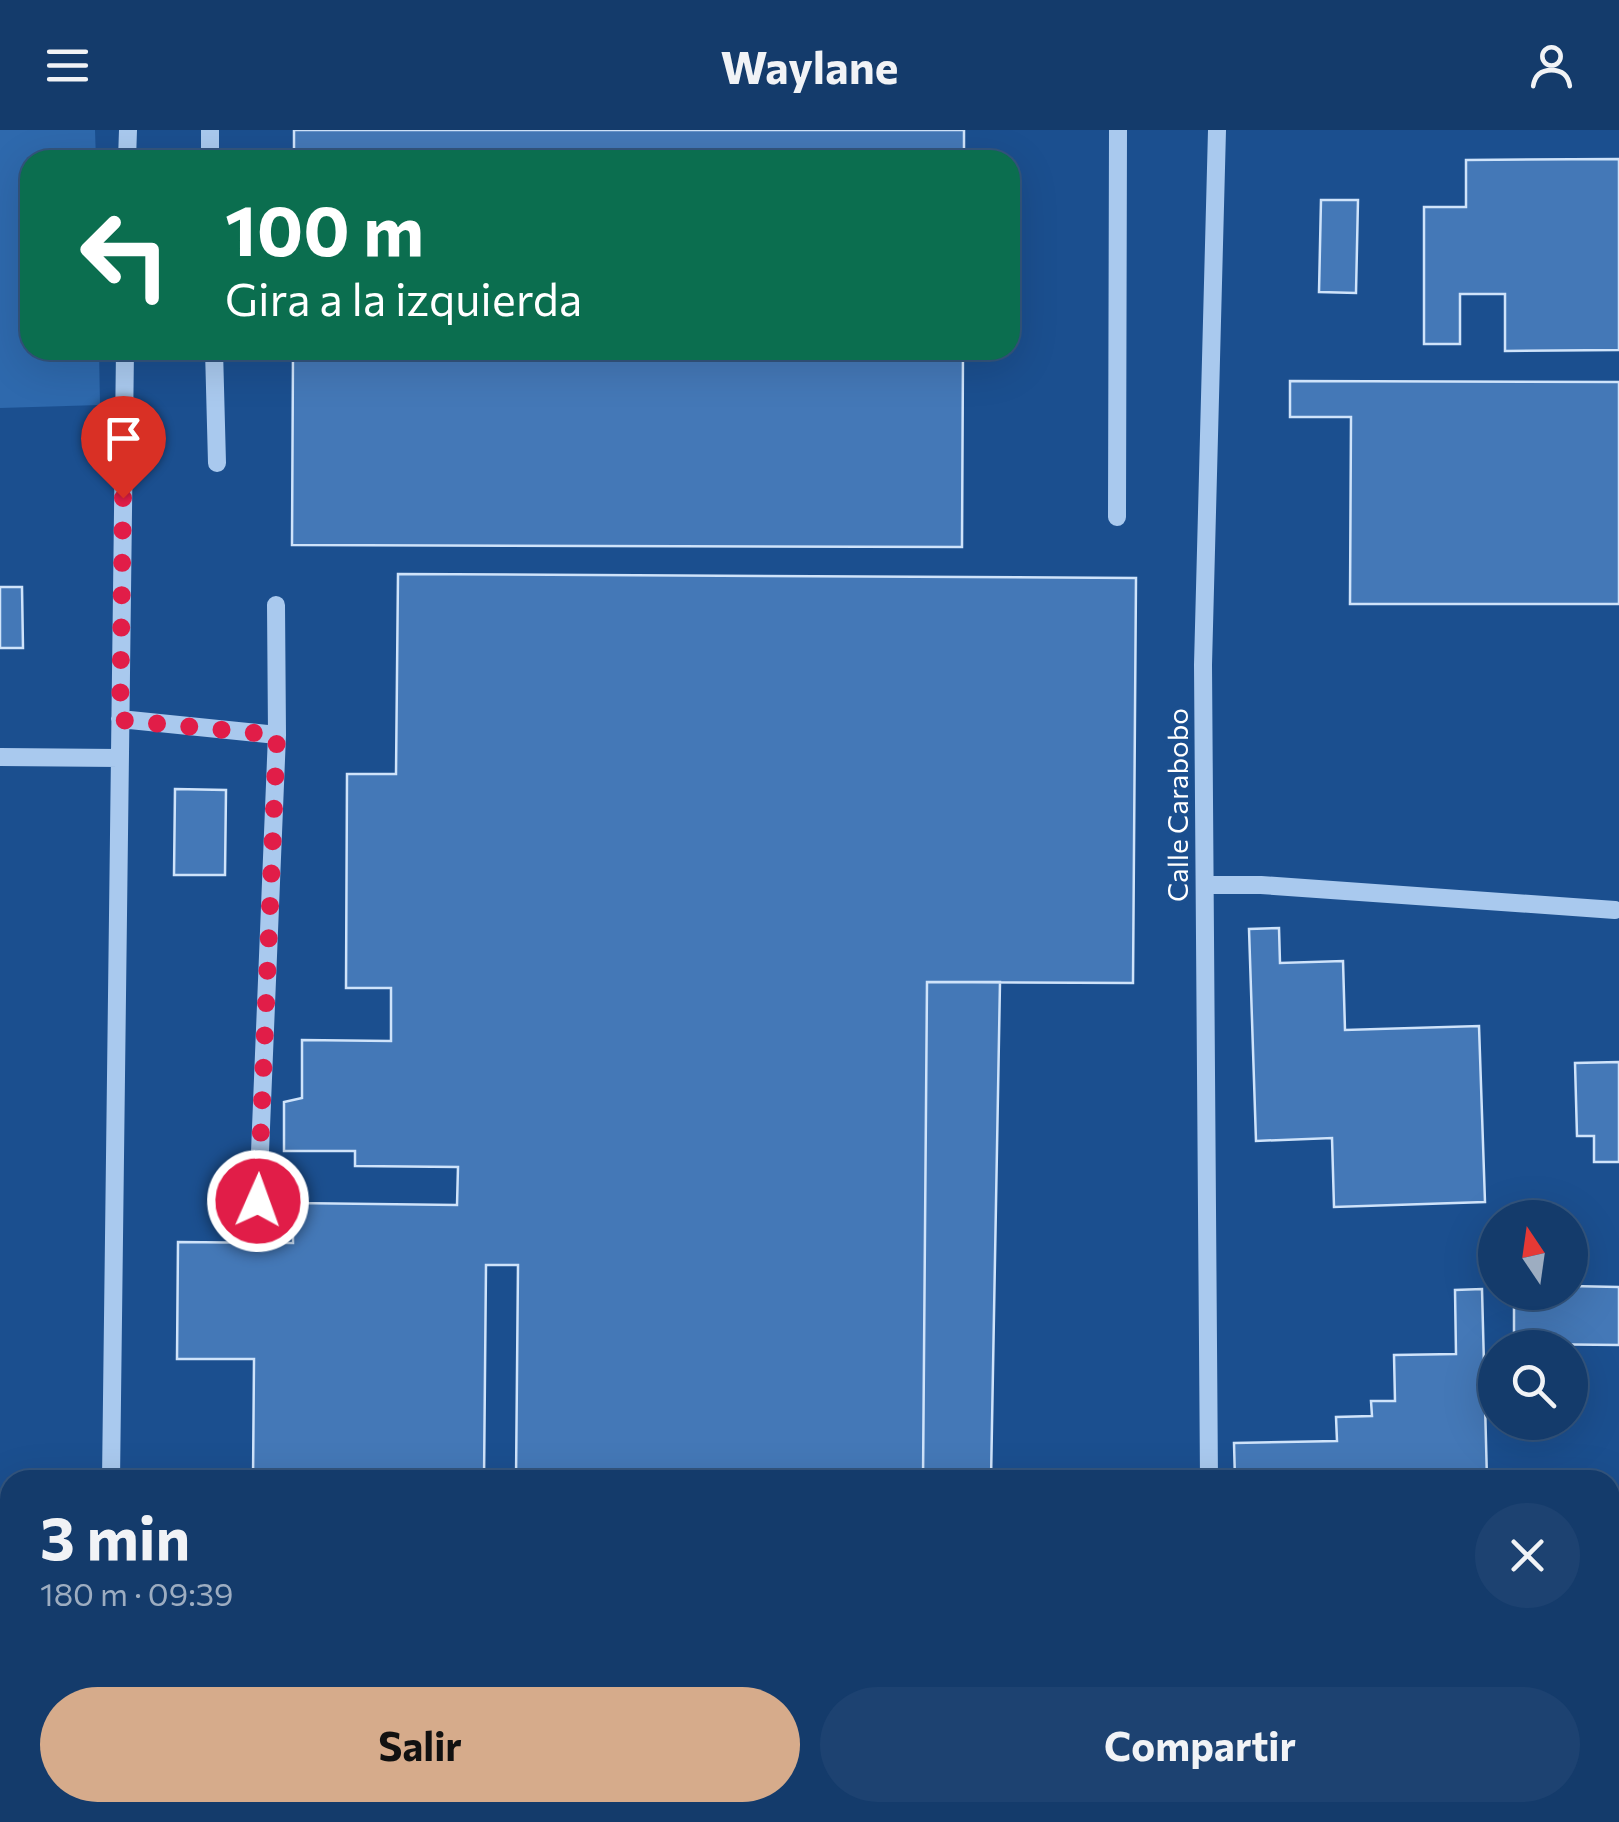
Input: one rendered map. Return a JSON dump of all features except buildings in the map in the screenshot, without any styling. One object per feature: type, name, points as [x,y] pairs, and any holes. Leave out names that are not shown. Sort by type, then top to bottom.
[{"type":"street","points":[[1117,517],[1118,130]]},
{"type":"street","name":"Calle Carabobo","points":[[1209,1470],[1203,665],[1217,130]]},
{"type":"street","points":[[111,1470],[125,360]]},
{"type":"street","points":[[214,360],[217,463]]},
{"type":"street","points":[[258,1201],[277,735],[276,605]]},
{"type":"street","points":[[120,720],[277,735]]},
{"type":"street","points":[[0,756],[120,758]]},
{"type":"street","points":[[1205,884],[1614,910]]},
{"type":"shaded area","points":[[0,130],[95,130],[96,150],[20,150],[20,360],[99,360],[100,405],[0,408]]},
{"type":"route","points":[[123,498],[120,720],[277,735],[258,1201]]}]
